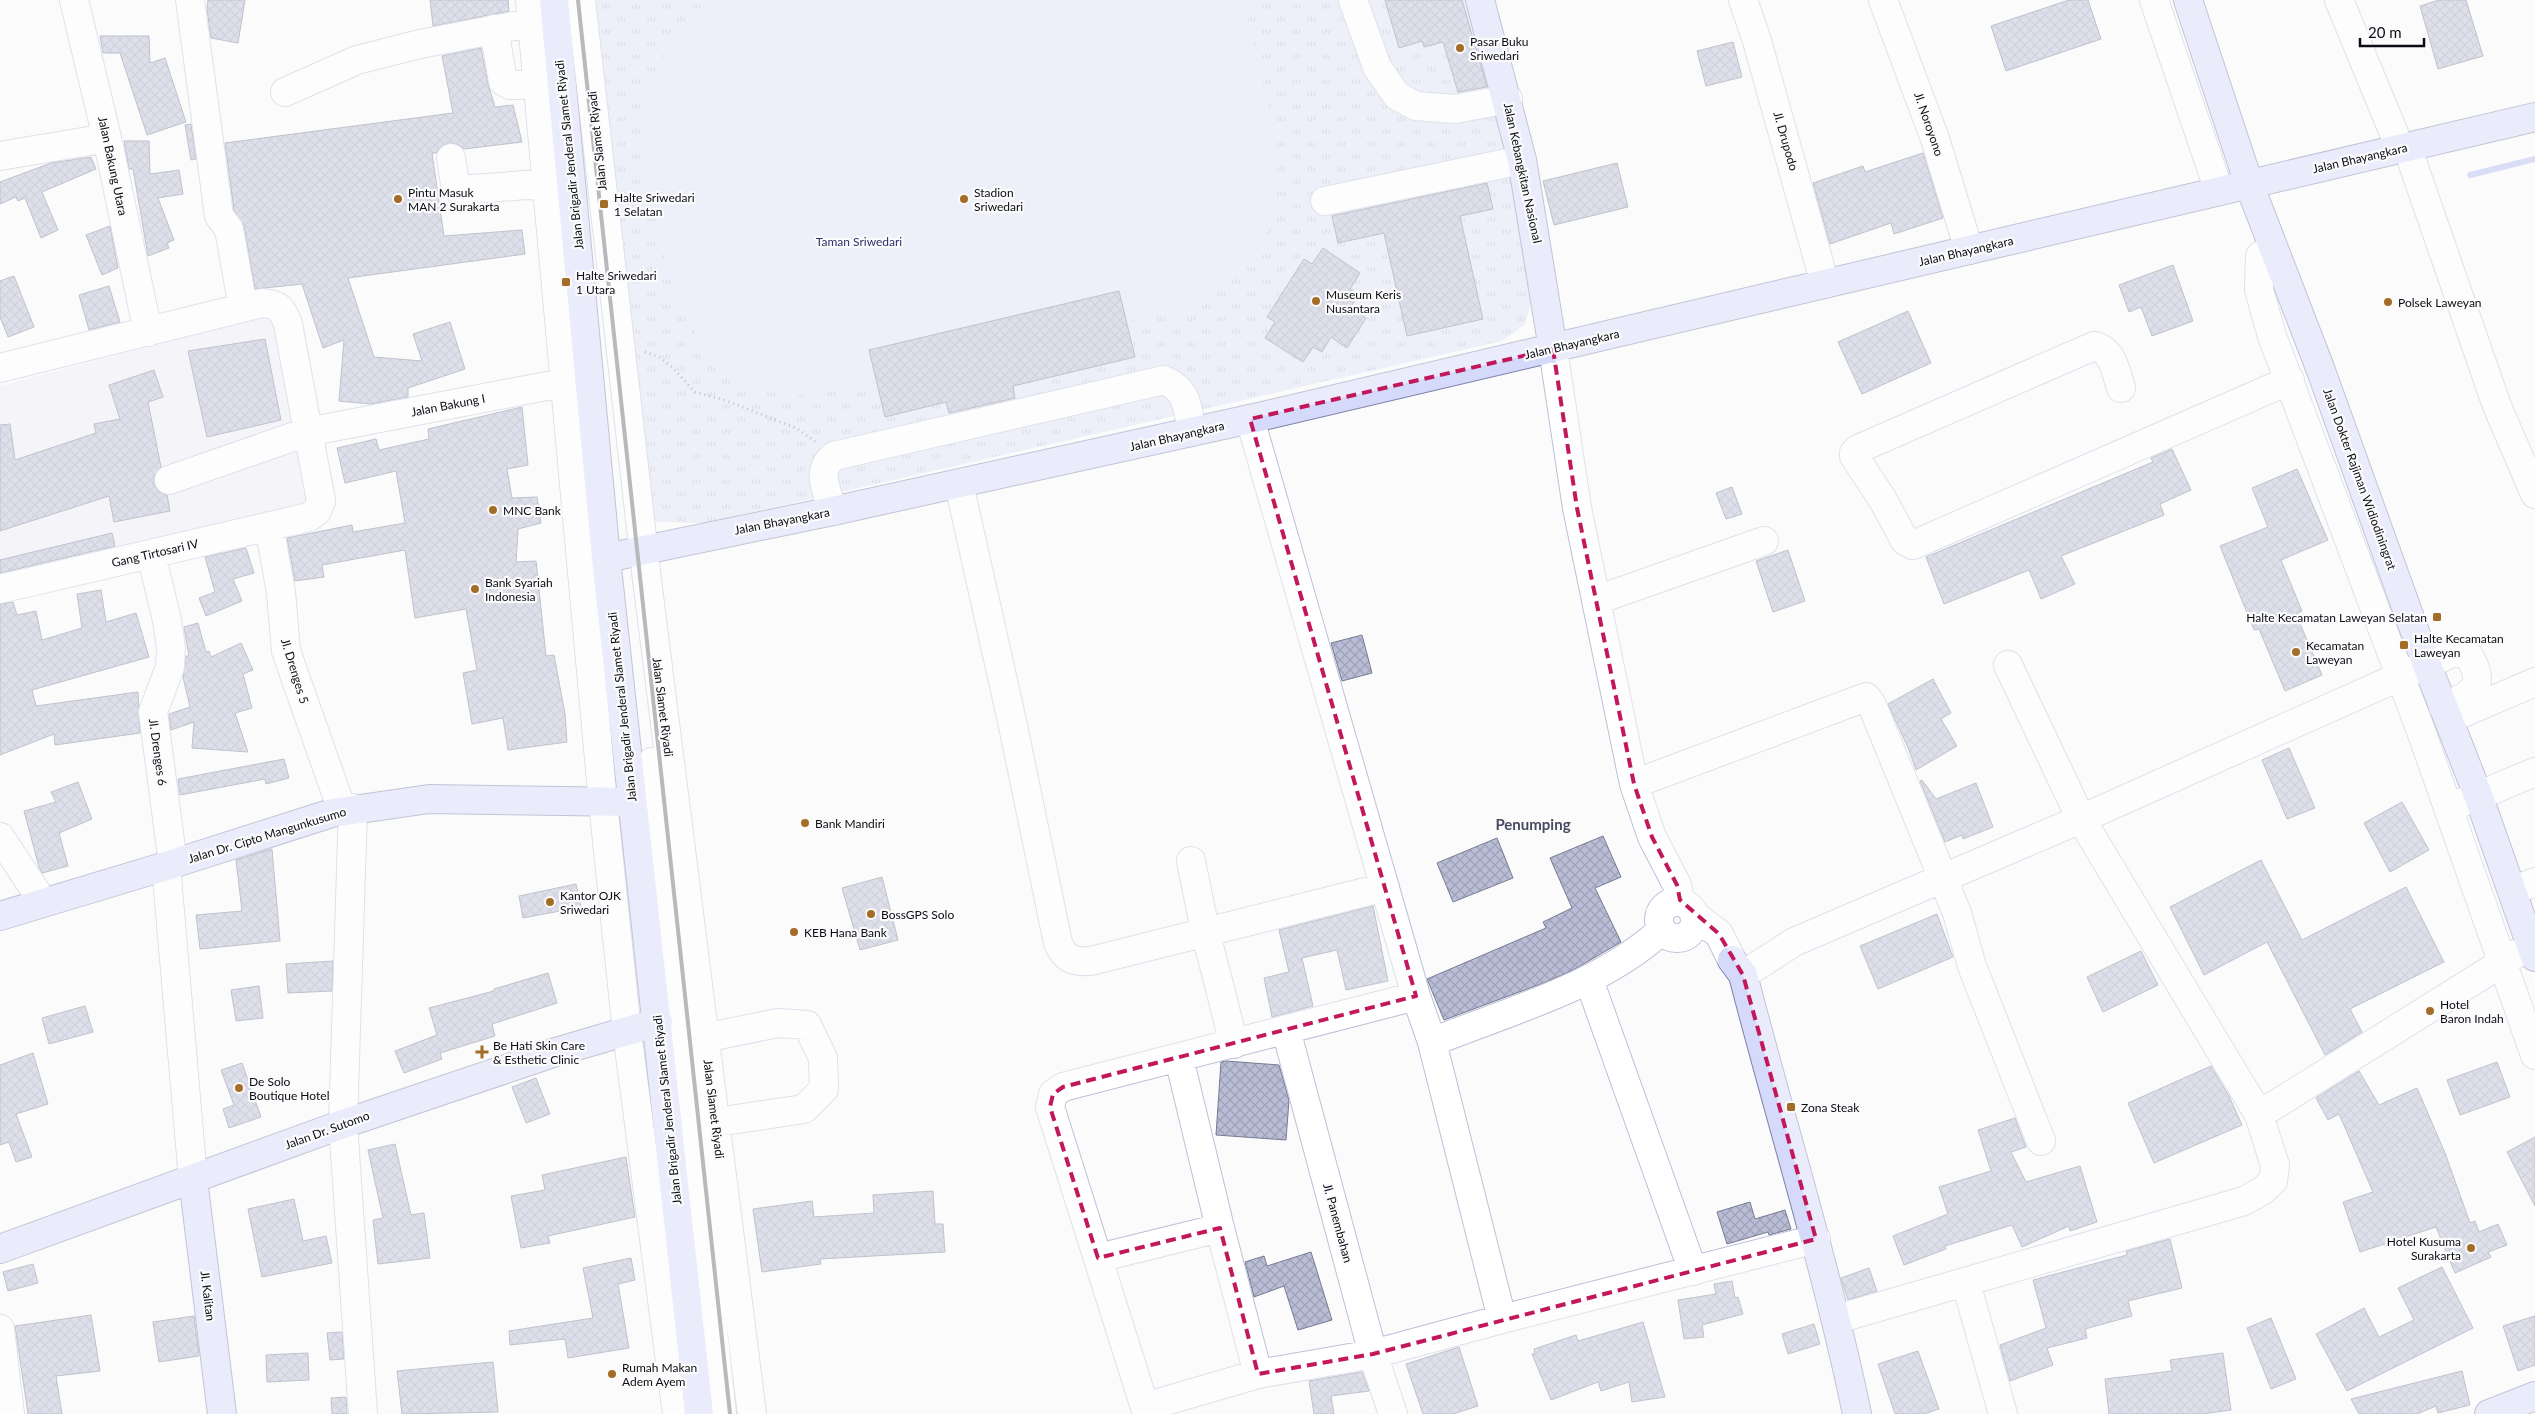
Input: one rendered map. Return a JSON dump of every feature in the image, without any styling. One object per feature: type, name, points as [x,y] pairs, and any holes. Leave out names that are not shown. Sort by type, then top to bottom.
[{"type":"main road","name":"Jalan Kebangkitan Nasional","points":[[1480,0],[1508,98],[1522,160],[1553,349]]},
{"type":"main road","name":"Jalan Brigadir Jenderal Slamet Riyadi","points":[[548,8],[550,84],[577,380],[626,553],[632,802],[692,1126],[699,1414]]},
{"type":"main road","name":"Jalan Dokter Rajiman Widiodiningrat","points":[[2192,12],[2249,184],[2428,666],[2478,795],[2523,887],[2533,951]]},
{"type":"main road","name":"Jalan Bhayangkara","points":[[626,553],[959,484],[1250,419],[2535,117]]},
{"type":"main road","name":"Jalan Dr. Cipto Mangunkusumo","points":[[0,916],[348,809],[429,799],[632,802]]},
{"type":"main road","points":[[1738,967],[1816,1239],[1837,1319],[1857,1414]]},
{"type":"main road","name":"Jalan Dr. Sutomo","points":[[0,1249],[343,1124],[556,1052],[627,1032],[676,1037]]},
{"type":"main road","name":"Jl. Kalitan","points":[[193,1178],[222,1414]]},
{"type":"main road","points":[[2489,1414],[2535,1396]]},
{"type":"street","name":"Jalan Bakung Utara","points":[[74,0],[107,138],[148,332]]},
{"type":"street","points":[[190,0],[219,216],[229,229],[243,308]]},
{"type":"street","name":"Jalan Slamet Riyadi","points":[[581,0],[620,344],[626,553],[676,1037],[692,1126],[752,1414]]},
{"type":"street","points":[[1353,0],[1377,67],[1397,96],[1416,106],[1455,109],[1508,98]]},
{"type":"street","name":"Jl. Drupodo","points":[[1743,0],[1774,97],[1825,284]]},
{"type":"street","name":"Jl. Noroyono","points":[[1884,0],[1935,139],[1969,250]]},
{"type":"street","points":[[2154,0],[2220,191]]},
{"type":"street","points":[[2339,0],[2403,147],[2497,406],[2535,494]]},
{"type":"street","points":[[286,92],[357,60],[494,29],[548,8],[626,553]]},
{"type":"street","points":[[2166,36],[2192,12]]},
{"type":"street","points":[[494,29],[503,81],[510,85],[550,84]]},
{"type":"street","points":[[0,156],[107,138]]},
{"type":"street","points":[[451,158],[455,184],[460,190],[559,187]]},
{"type":"street","points":[[1325,202],[1522,160]]},
{"type":"street","points":[[2273,247],[2260,256],[2259,290],[2272,336],[2449,808],[2535,1054]]},
{"type":"street","points":[[0,368],[262,303],[276,304],[283,310],[288,324],[307,432]]},
{"type":"street","points":[[2121,388],[2111,358],[2102,348],[2094,346],[1858,449],[1854,456],[1883,500],[1905,541],[1913,545],[2290,380]]},
{"type":"street","points":[[1553,349],[1577,508],[1634,784],[1652,837],[1677,885],[1678,917]]},
{"type":"street","points":[[577,380],[603,802],[627,1032],[677,1414]]},
{"type":"street","name":"Jalan Bakung I","points":[[169,480],[307,432],[577,380]]},
{"type":"street","points":[[832,511],[822,474],[825,463],[834,456],[1164,380],[1177,386],[1185,399],[1192,432]]},
{"type":"street","points":[[1250,419],[1416,996],[1432,1042],[1502,1319]]},
{"type":"street","name":"Gang Tirtosari IV","points":[[0,589],[309,517],[317,512],[321,501],[307,432]]},
{"type":"street","points":[[959,484],[1013,726],[1058,943],[1063,953],[1070,960],[1091,961],[1205,930],[1385,887]]},
{"type":"street","points":[[2333,495],[2362,484]]},
{"type":"street","name":"Jl. Drenges 5","points":[[269,526],[280,584],[286,651],[348,809]]},
{"type":"street","points":[[1597,600],[1764,541]]},
{"type":"street","name":"Jl. Drenges 6","points":[[150,554],[167,620],[171,648],[170,667],[153,712],[170,865],[193,1178]]},
{"type":"street","points":[[1678,917],[1719,934],[1738,967],[2081,819],[2428,666],[2450,654],[2460,652],[2469,656],[2474,664],[2477,679],[2475,691],[2420,731]]},
{"type":"street","points":[[1837,1319],[2244,1201],[2262,1191],[2273,1181],[2275,1165],[2259,1115],[2081,819],[2008,665]]},
{"type":"street","points":[[2446,713],[2535,682]]},
{"type":"street","points":[[1634,784],[1866,697],[1872,705],[1957,912],[1972,966],[2041,1141]]},
{"type":"street","points":[[2449,808],[2535,772]]},
{"type":"street","points":[[348,809],[343,1124],[363,1414]]},
{"type":"street","points":[[0,837],[42,902]]},
{"type":"street","points":[[1191,860],[1205,930],[1234,1044]]},
{"type":"street","points":[[1432,1042],[1589,980],[1628,958],[1678,917]]},
{"type":"street","points":[[2259,1115],[2502,962],[2533,951]]},
{"type":"street","points":[[1589,980],[1693,1271]]},
{"type":"street","points":[[1416,996],[1063,1087],[1053,1094],[1050,1107],[1146,1410],[1258,1374],[1373,1354],[1816,1239]]},
{"type":"street","points":[[676,1037],[778,1023],[807,1025],[823,1058],[824,1089],[804,1109],[692,1126],[722,1414]]},
{"type":"street","name":"Jl. Panembahan","points":[[1286,1030],[1373,1354],[1393,1414]]},
{"type":"street","points":[[1179,1058],[1258,1374]]},
{"type":"street","points":[[1098,1258],[1220,1228]]},
{"type":"street","points":[[1966,1283],[2003,1414]]},
{"type":"street","points":[[0,1329],[10,1414]]},
{"type":"path","points":[[620,344],[658,357],[695,392],[796,428],[834,456]]},
{"type":"highlighted area","points":[[1553,349],[1577,508],[1634,784],[1652,837],[1677,885],[1680,900],[1719,934],[1743,975],[1816,1239],[1373,1354],[1258,1374],[1220,1228],[1098,1258],[1050,1107],[1053,1094],[1063,1087],[1416,996],[1250,419]]},
{"type":"shaded area","points":[[276,313],[309,514],[0,586],[0,386]]},
{"type":"green space","name":"Taman Sriwedari","points":[[590,0],[1465,0],[1505,136],[1532,297],[1525,324],[1502,341],[705,523],[657,522],[648,515]]},
{"type":"green space","name":"Stadion Sriwedari","points":[[715,0],[1240,0],[1246,13],[1262,77],[1276,146],[1277,180],[1273,213],[1262,243],[1242,270],[1223,289],[1188,305],[1127,322],[1135,357],[1013,386],[1018,409],[952,425],[946,402],[885,417],[876,382],[843,390],[809,395],[775,393],[759,389],[743,381],[723,366],[706,349],[693,329],[674,286],[667,263],[646,177],[642,152],[641,126],[643,112],[647,95],[660,63],[668,49],[689,23]]},
{"type":"building","points":[[208,0],[245,0],[238,43],[211,38],[207,9]]},
{"type":"building","points":[[430,0],[508,0],[509,11],[433,26]]},
{"type":"building","points":[[1385,0],[1462,0],[1487,87],[1458,92],[1443,42],[1424,47],[1422,41],[1399,48]]},
{"type":"building","points":[[2069,0],[2088,0],[2101,39],[2006,71],[1991,26]]},
{"type":"building","points":[[2439,0],[2466,0],[2483,56],[2438,69],[2420,6]]},
{"type":"building","points":[[100,36],[149,36],[150,63],[165,58],[186,122],[147,135],[120,53],[103,53]]},
{"type":"building","points":[[1733,42],[1742,77],[1706,86],[1697,51]]},
{"type":"building","points":[[481,48],[488,84],[495,107],[513,105],[522,142],[464,149],[457,144],[449,143],[442,146],[436,153],[432,153],[444,236],[522,230],[525,254],[348,278],[374,357],[422,361],[413,334],[450,322],[465,369],[408,388],[408,397],[370,404],[339,401],[344,340],[323,348],[302,284],[255,289],[244,226],[234,210],[225,143],[453,113],[442,56]]},
{"type":"building","points":[[191,124],[196,159],[191,160],[185,125]]},
{"type":"building","points":[[124,141],[149,141],[150,174],[179,170],[183,194],[158,198],[174,240],[167,243],[169,248],[148,256],[133,169],[129,169]]},
{"type":"building","points":[[1923,153],[1943,218],[1894,234],[1891,223],[1830,244],[1813,183],[1863,166],[1865,172]]},
{"type":"building","points":[[91,157],[96,169],[42,192],[58,230],[41,238],[25,198],[18,201],[16,197],[0,204],[0,182],[51,163]]},
{"type":"building","points":[[1617,163],[1628,207],[1554,225],[1543,181]]},
{"type":"building","points":[[1487,183],[1493,209],[1460,216],[1483,319],[1407,336],[1384,233],[1338,243],[1332,216]]},
{"type":"building","points":[[110,226],[118,268],[102,275],[86,235]]},
{"type":"building","name":"Museum Keris Nusantara","points":[[1323,248],[1360,273],[1350,289],[1359,294],[1350,308],[1366,318],[1347,348],[1331,337],[1322,352],[1313,347],[1303,362],[1265,338],[1275,322],[1267,317],[1304,259],[1312,264]]},
{"type":"building","points":[[2173,265],[2193,321],[2152,336],[2141,307],[2129,312],[2119,285]]},
{"type":"building","points":[[14,276],[34,327],[8,337],[0,317],[0,281]]},
{"type":"building","points":[[109,286],[120,322],[89,330],[79,295]]},
{"type":"building","points":[[1119,291],[1135,357],[1013,386],[1015,398],[949,413],[946,402],[885,417],[869,350]]},
{"type":"building","points":[[1908,311],[1931,363],[1862,394],[1838,342]]},
{"type":"building","points":[[265,339],[281,420],[207,437],[188,351]]},
{"type":"building","points":[[154,370],[163,397],[148,402],[161,467],[154,477],[154,485],[159,492],[167,495],[170,511],[114,522],[109,496],[0,531],[0,425],[10,424],[15,460],[96,433],[94,424],[120,419],[109,385]]},
{"type":"building","points":[[522,407],[528,465],[507,469],[512,498],[537,497],[541,523],[518,529],[516,562],[536,561],[546,656],[554,655],[565,714],[567,742],[508,750],[503,718],[472,724],[463,673],[477,670],[466,609],[415,618],[405,550],[322,565],[324,577],[295,581],[287,538],[352,525],[353,532],[405,523],[396,471],[345,483],[337,448],[376,439],[379,450],[429,439],[428,429]]},
{"type":"building","points":[[2172,449],[2191,490],[2160,504],[2164,515],[2061,556],[2075,584],[2041,599],[2029,570],[1944,604],[1926,557],[2153,462],[2151,458]]},
{"type":"building","points":[[2297,469],[2328,540],[2281,560],[2302,611],[2296,614],[2322,675],[2285,691],[2259,629],[2254,630],[2220,546],[2268,527],[2252,488]]},
{"type":"building","points":[[1732,487],[1742,514],[1726,519],[1716,493]]},
{"type":"building","points":[[112,533],[115,546],[0,573],[0,560]]},
{"type":"building","points":[[246,548],[254,573],[233,579],[242,601],[206,616],[199,598],[215,592],[205,557]]},
{"type":"building","points":[[1788,550],[1805,601],[1773,612],[1756,561]]},
{"type":"building","points":[[101,590],[106,622],[136,613],[149,657],[32,690],[36,706],[138,692],[140,733],[55,745],[54,734],[0,755],[0,604],[13,602],[17,615],[36,611],[42,640],[82,628],[77,594]]},
{"type":"building","points":[[198,623],[206,652],[209,651],[211,657],[241,643],[253,670],[243,674],[252,708],[235,713],[248,752],[192,748],[194,722],[171,730],[169,714],[190,707],[183,677],[186,656],[189,656],[184,627]]},
{"type":"building","points":[[1362,635],[1372,673],[1342,681],[1331,643]]},
{"type":"building","points":[[1933,679],[1951,713],[1941,719],[1957,746],[1916,770],[1888,704]]},
{"type":"building","points":[[2289,748],[2315,808],[2287,819],[2262,760]]},
{"type":"building","points":[[284,759],[289,778],[266,784],[265,779],[180,795],[178,779]]},
{"type":"building","points":[[1922,780],[1936,799],[1976,783],[1993,827],[1963,839],[1962,835],[1945,842],[1920,781]]},
{"type":"building","points":[[78,782],[92,819],[59,833],[68,866],[42,873],[24,811],[56,802],[51,792]]},
{"type":"building","points":[[2402,802],[2429,850],[2390,872],[2364,823]]},
{"type":"building","points":[[1603,836],[1621,877],[1595,888],[1621,942],[1575,969],[1546,982],[1444,1020],[1427,979],[1546,928],[1543,922],[1572,908],[1550,858]]},
{"type":"building","points":[[1497,838],[1513,878],[1453,902],[1437,863]]},
{"type":"building","points":[[272,849],[280,941],[200,949],[196,915],[242,911],[236,860]]},
{"type":"building","points":[[2261,860],[2302,940],[2406,887],[2444,962],[2350,1009],[2362,1032],[2325,1055],[2267,942],[2204,975],[2170,907]]},
{"type":"building","name":"BossGPS Solo","points":[[882,877],[898,940],[860,950],[842,888]]},
{"type":"building","name":"Kantor OJK Sriwedari","points":[[576,884],[581,907],[523,918],[519,896]]},
{"type":"building","points":[[1373,906],[1388,981],[1346,990],[1337,950],[1302,958],[1313,1006],[1272,1017],[1264,978],[1289,972],[1279,930]]},
{"type":"building","points":[[1937,914],[1953,957],[1878,989],[1860,946]]},
{"type":"building","points":[[2141,951],[2158,985],[2103,1012],[2087,977]]},
{"type":"building","points":[[333,961],[332,991],[288,993],[286,964]]},
{"type":"building","points":[[548,973],[557,1003],[492,1024],[495,1036],[440,1053],[442,1059],[404,1073],[395,1051],[437,1035],[429,1008],[494,991],[494,989]]},
{"type":"building","points":[[259,986],[263,1018],[236,1021],[231,990]]},
{"type":"building","points":[[85,1006],[93,1032],[49,1044],[42,1018]]},
{"type":"building","points":[[33,1053],[48,1104],[16,1114],[32,1157],[16,1162],[9,1142],[0,1145],[0,1065]]},
{"type":"building","points":[[1221,1062],[1279,1065],[1289,1100],[1286,1140],[1216,1135]]},
{"type":"building","points":[[2497,1062],[2510,1097],[2460,1115],[2447,1080]]},
{"type":"building","name":"De Solo Boutique Hotel","points":[[242,1063],[261,1117],[229,1128],[223,1109],[234,1105],[221,1070]]},
{"type":"building","points":[[2211,1066],[2229,1096],[2242,1125],[2154,1163],[2128,1103]]},
{"type":"building","points":[[2359,1071],[2379,1105],[2417,1088],[2445,1153],[2470,1223],[2475,1221],[2479,1232],[2498,1224],[2507,1245],[2488,1252],[2491,1257],[2455,1273],[2436,1227],[2360,1252],[2343,1202],[2373,1192],[2339,1114],[2328,1120],[2316,1098]]},
{"type":"building","points":[[536,1078],[550,1114],[526,1123],[512,1087]]},
{"type":"building","points":[[2015,1118],[2026,1147],[2011,1152],[2026,1182],[2080,1166],[2097,1222],[2070,1231],[2069,1226],[2022,1247],[2012,1225],[1945,1246],[1946,1249],[1904,1265],[1893,1236],[1948,1214],[1939,1187],[1991,1171],[1978,1130]]},
{"type":"building","points":[[2535,1137],[2535,1206],[2507,1152]]},
{"type":"building","points":[[395,1144],[411,1215],[424,1213],[430,1258],[378,1264],[373,1220],[383,1218],[368,1150]]},
{"type":"building","points":[[626,1157],[635,1217],[548,1236],[550,1243],[521,1248],[511,1196],[545,1190],[542,1175]]},
{"type":"building","points":[[933,1191],[935,1224],[943,1224],[945,1252],[820,1259],[821,1264],[762,1272],[753,1209],[812,1201],[814,1217],[874,1213],[873,1195]]},
{"type":"building","points":[[294,1199],[303,1241],[326,1236],[332,1263],[262,1277],[248,1209]]},
{"type":"building","points":[[1750,1202],[1755,1219],[1785,1210],[1791,1229],[1769,1235],[1768,1232],[1727,1244],[1717,1212]]},
{"type":"building","points":[[2170,1239],[2182,1288],[2128,1301],[2132,1316],[2085,1329],[2087,1338],[2047,1348],[2053,1365],[2010,1381],[2000,1345],[2046,1328],[2033,1280],[2127,1255],[2126,1251]]},
{"type":"building","points":[[1311,1252],[1332,1320],[1298,1330],[1284,1286],[1254,1297],[1245,1262],[1264,1256],[1267,1266]]},
{"type":"building","points":[[631,1258],[635,1280],[618,1284],[629,1348],[568,1358],[565,1339],[510,1345],[509,1331],[593,1318],[583,1268]]},
{"type":"building","points":[[33,1264],[38,1283],[8,1291],[3,1272]]},
{"type":"building","points":[[2442,1267],[2473,1328],[2347,1391],[2316,1334],[2364,1308],[2379,1337],[2414,1320],[2398,1288]]},
{"type":"building","points":[[1869,1268],[1877,1291],[1848,1300],[1841,1278]]},
{"type":"building","points":[[1732,1281],[1735,1298],[1738,1297],[1743,1314],[1702,1325],[1704,1337],[1684,1339],[1678,1300],[1716,1294],[1714,1284]]},
{"type":"building","points":[[91,1315],[100,1371],[56,1376],[62,1414],[28,1414],[15,1326]]},
{"type":"building","points":[[194,1316],[199,1356],[159,1362],[153,1322]]},
{"type":"building","points":[[2535,1316],[2535,1365],[2518,1371],[2503,1326]]},
{"type":"building","points":[[2271,1318],[2296,1379],[2271,1389],[2247,1328]]},
{"type":"building","points":[[1643,1322],[1665,1397],[1632,1402],[1629,1382],[1601,1391],[1598,1382],[1551,1400],[1532,1354],[1535,1353],[1534,1349],[1576,1335],[1578,1341]]},
{"type":"building","points":[[1814,1324],[1820,1344],[1788,1354],[1782,1334]]},
{"type":"building","points":[[342,1332],[344,1359],[330,1360],[327,1333]]},
{"type":"building","points":[[1459,1347],[1478,1406],[1453,1414],[1423,1414],[1406,1364]]},
{"type":"building","points":[[1918,1351],[1939,1409],[1924,1414],[1895,1414],[1878,1364]]},
{"type":"building","points":[[308,1353],[309,1380],[267,1382],[266,1355]]},
{"type":"building","points":[[2223,1353],[2231,1410],[2202,1414],[2109,1414],[2105,1379],[2172,1371],[2170,1360]]},
{"type":"building","points":[[493,1362],[498,1412],[402,1414],[397,1371]]},
{"type":"building","points":[[2462,1371],[2470,1405],[2438,1413],[2436,1406],[2417,1414],[2359,1414],[2351,1399]]},
{"type":"building","points":[[1362,1372],[1369,1391],[1331,1396],[1334,1414],[1314,1414],[1309,1381]]},
{"type":"building","points":[[346,1397],[347,1414],[332,1414],[331,1398]]},
{"type":"waterway","points":[[2470,175],[2535,159]]},
{"type":"railway","points":[[578,0],[730,1414]]},
{"type":"place","name":"Pasar Buku Sriwedari","points":[[1460,48]]},
{"type":"place","name":"Pintu Masuk MAN 2 Surakarta","points":[[398,199]]},
{"type":"place","name":"Stadion Sriwedari","points":[[964,199]]},
{"type":"place","name":"Halte Sriwedari 1 Selatan","points":[[604,204]]},
{"type":"place","name":"Halte Sriwedari 1 Utara","points":[[566,282]]},
{"type":"place","name":"Museum Keris Nusantara","points":[[1316,301]]},
{"type":"place","name":"Polsek Laweyan","points":[[2388,302]]},
{"type":"place","name":"MNC Bank","points":[[493,510]]},
{"type":"place","name":"Bank Syariah Indonesia","points":[[475,589]]},
{"type":"place","name":"Halte Kecamatan Laweyan Selatan","points":[[2437,617]]},
{"type":"place","name":"Halte Kecamatan Laweyan","points":[[2404,645]]},
{"type":"place","name":"Kecamatan Laweyan","points":[[2296,652]]},
{"type":"place","name":"Bank Mandiri","points":[[805,823]]},
{"type":"place","name":"Kantor OJK Sriwedari","points":[[550,902]]},
{"type":"place","name":"BossGPS Solo","points":[[871,914]]},
{"type":"place","name":"KEB Hana Bank","points":[[794,932]]},
{"type":"place","name":"Hotel Baron Indah","points":[[2430,1011]]},
{"type":"place","name":"Be Hati Skin Care & Esthetic Clinic","points":[[482,1052]]},
{"type":"place","name":"De Solo Boutique Hotel","points":[[239,1088]]},
{"type":"place","name":"Zona Steak","points":[[1791,1107]]},
{"type":"place","name":"Hotel Kusuma Surakarta","points":[[2471,1248]]},
{"type":"place","name":"Rumah Makan Adem Ayem","points":[[612,1374]]},
{"type":"district","name":"Penumping","points":[[1533,824]]}]
